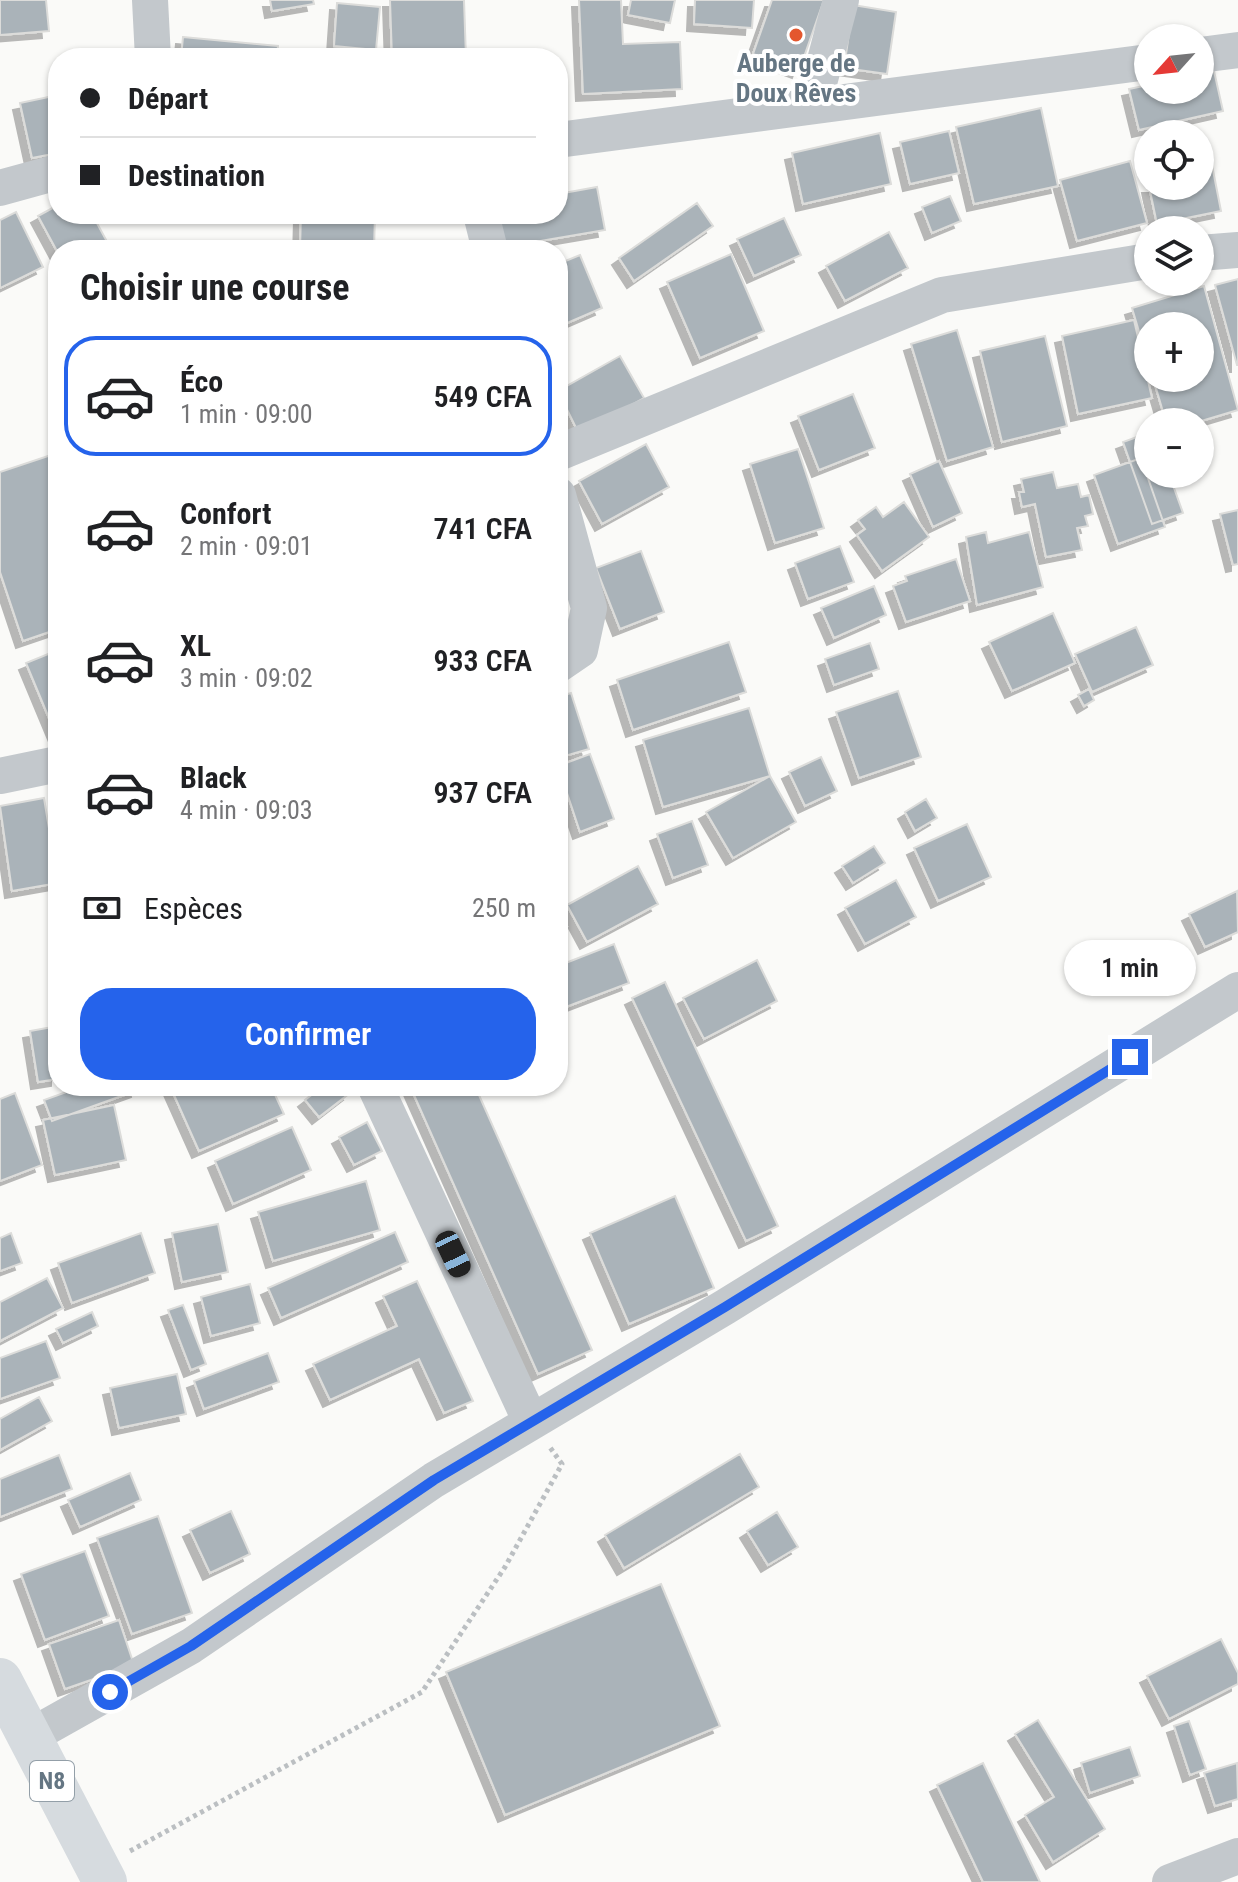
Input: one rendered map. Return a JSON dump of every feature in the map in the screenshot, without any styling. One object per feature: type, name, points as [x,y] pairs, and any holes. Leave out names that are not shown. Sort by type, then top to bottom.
[{"type":"highway","name":"N8","points":[[0,1680],[102,1875]]},
{"type":"street","points":[[150,0],[152,48]]},
{"type":"street","points":[[813,106],[841,0]]},
{"type":"street","points":[[1214,53],[1238,50]]},
{"type":"street","points":[[568,139],[1134,64]]},
{"type":"street","points":[[0,188],[48,175]]},
{"type":"street","points":[[1214,252],[1238,250]]},
{"type":"street","points":[[568,449],[942,295],[1134,263]]},
{"type":"street","points":[[568,531],[589,608],[580,650],[568,658]]},
{"type":"street","points":[[0,776],[48,766]]},
{"type":"street","points":[[29,1737],[191,1646],[434,1480],[738,1299],[1238,990]]},
{"type":"street","points":[[380,1096],[531,1422]]},
{"type":"street","points":[[1170,1882],[1238,1856]]},
{"type":"path","points":[[102,1875],[422,1692],[505,1567],[562,1464],[531,1422]]},
{"type":"building","points":[[0,0],[46,0],[49,31],[0,35]]},
{"type":"building","points":[[270,0],[313,0],[314,4],[272,11]]},
{"type":"building","points":[[390,0],[464,0],[466,48],[392,48]]},
{"type":"building","points":[[579,0],[621,0],[623,44],[680,42],[682,89],[583,94]]},
{"type":"building","points":[[631,0],[675,0],[670,23],[628,15]]},
{"type":"building","points":[[695,0],[754,0],[752,28],[694,24]]},
{"type":"building","points":[[772,0],[824,0],[799,71],[753,54]]},
{"type":"building","points":[[337,3],[380,7],[376,48],[334,46]]},
{"type":"building","points":[[853,5],[896,12],[887,74],[844,68]]},
{"type":"building","points":[[183,37],[278,46],[278,48],[182,48]]},
{"type":"building","points":[[1214,71],[1223,111],[1183,120],[1137,120],[1129,89],[1134,88],[1134,104],[1214,104]]},
{"type":"building","points":[[48,97],[48,155],[32,158],[20,103]]},
{"type":"building","points":[[1041,108],[1058,186],[974,204],[956,127]]},
{"type":"building","points":[[949,131],[959,173],[910,184],[900,142]]},
{"type":"building","points":[[880,133],[891,184],[803,204],[792,153]]},
{"type":"building","points":[[1130,161],[1134,176],[1134,200],[1141,200],[1145,216],[1134,216],[1134,226],[1077,241],[1060,180]]},
{"type":"building","points":[[1214,175],[1221,211],[1196,216],[1155,216],[1152,200],[1214,200]]},
{"type":"building","points":[[597,187],[605,230],[546,240],[498,240],[495,224],[568,224],[568,192]]},
{"type":"building","points":[[950,196],[961,221],[932,233],[922,207]]},
{"type":"building","points":[[697,203],[713,226],[634,281],[619,258]]},
{"type":"building","points":[[48,210],[48,224],[97,224],[106,240],[51,240],[38,216]]},
{"type":"building","points":[[16,212],[43,267],[0,288],[0,220]]},
{"type":"building","points":[[784,218],[801,255],[754,276],[737,239]]},
{"type":"building","points":[[301,224],[375,224],[374,240],[300,240]]},
{"type":"building","points":[[889,232],[908,268],[845,301],[826,266]]},
{"type":"building","points":[[731,254],[764,331],[700,358],[667,282]]},
{"type":"building","points":[[580,255],[602,308],[568,323],[568,260]]},
{"type":"building","points":[[1238,279],[1238,365],[1237,365],[1215,285]]},
{"type":"building","points":[[1171,296],[1207,296],[1211,312],[1134,312],[1134,315],[1132,308]]},
{"type":"building","points":[[1134,320],[1134,392],[1151,392],[1152,398],[1078,414],[1062,336]]},
{"type":"building","points":[[1214,322],[1238,410],[1214,417],[1214,408],[1162,408],[1157,392],[1214,392]]},
{"type":"building","points":[[957,330],[993,447],[947,461],[911,344]]},
{"type":"building","points":[[1045,336],[1067,426],[1002,442],[980,351]]},
{"type":"building","points":[[620,356],[644,398],[579,434],[568,411],[568,385]]},
{"type":"building","points":[[853,394],[875,448],[819,470],[798,416]]},
{"type":"building","points":[[1134,438],[1134,473],[1123,442]]},
{"type":"building","points":[[646,444],[669,487],[602,524],[579,481]]},
{"type":"building","points":[[798,449],[824,528],[775,543],[750,464]]},
{"type":"building","points":[[48,456],[48,632],[23,641],[0,572],[0,472]]},
{"type":"building","points":[[939,461],[962,513],[933,527],[910,474]]},
{"type":"building","points":[[1134,461],[1134,488],[1151,488],[1165,527],[1118,544],[1094,475]]},
{"type":"building","points":[[1053,472],[1057,488],[1078,484],[1081,497],[1089,495],[1093,514],[1085,516],[1088,526],[1077,528],[1082,550],[1046,557],[1035,504],[1022,507],[1019,492],[1024,492],[1021,479]]},
{"type":"building","points":[[1139,488],[1174,488],[1183,513],[1152,524]]},
{"type":"building","points":[[904,502],[929,537],[882,571],[857,535],[865,529],[858,520],[876,507],[883,517]]},
{"type":"building","points":[[1238,510],[1238,564],[1233,565],[1220,514]]},
{"type":"building","points":[[986,532],[988,543],[1029,532],[1043,587],[977,605],[966,537]]},
{"type":"building","points":[[840,546],[854,582],[808,599],[795,563]]},
{"type":"building","points":[[641,551],[664,612],[620,629],[596,568]]},
{"type":"building","points":[[956,559],[970,601],[906,622],[893,586],[907,581],[905,576]]},
{"type":"building","points":[[874,586],[886,615],[834,638],[821,608]]},
{"type":"building","points":[[1053,613],[1075,663],[1012,691],[989,642]]},
{"type":"building","points":[[1136,627],[1153,665],[1092,692],[1075,654]]},
{"type":"building","points":[[729,642],[746,692],[633,730],[617,680]]},
{"type":"building","points":[[870,643],[879,669],[834,685],[825,659]]},
{"type":"building","points":[[48,654],[48,716],[26,663]]},
{"type":"building","points":[[1089,689],[1094,700],[1084,706],[1078,695]]},
{"type":"building","points":[[898,691],[921,757],[859,778],[836,712]]},
{"type":"building","points":[[571,693],[589,749],[568,755],[568,694]]},
{"type":"building","points":[[749,708],[770,776],[663,807],[643,740]]},
{"type":"building","points":[[590,754],[614,819],[580,832],[568,796],[568,762]]},
{"type":"building","points":[[821,757],[837,791],[805,806],[789,772]]},
{"type":"building","points":[[770,776],[796,822],[733,858],[706,812]]},
{"type":"building","points":[[44,798],[48,822],[48,885],[12,891],[0,806]]},
{"type":"building","points":[[926,799],[937,818],[915,831],[905,812]]},
{"type":"building","points":[[692,821],[708,865],[673,878],[657,834]]},
{"type":"building","points":[[967,824],[991,877],[938,901],[914,848]]},
{"type":"building","points":[[874,846],[885,863],[853,883],[842,866]]},
{"type":"building","points":[[638,866],[658,904],[587,942],[568,904]]},
{"type":"building","points":[[896,880],[916,917],[865,944],[845,908]]},
{"type":"building","points":[[1237,891],[1238,932],[1205,947],[1189,914]]},
{"type":"building","points":[[614,944],[629,983],[568,1006],[568,962]]},
{"type":"building","points":[[757,960],[777,1001],[704,1039],[683,998]]},
{"type":"building","points":[[665,982],[778,1226],[746,1241],[632,998]]},
{"type":"building","points":[[48,1028],[48,1080],[38,1082],[30,1031]]},
{"type":"building","points":[[15,1093],[42,1165],[0,1181],[0,1099]]},
{"type":"building","points":[[55,1096],[121,1096],[52,1121],[44,1100]]},
{"type":"building","points":[[174,1096],[276,1096],[284,1114],[199,1151]]},
{"type":"building","points":[[310,1096],[346,1096],[319,1117],[305,1100]]},
{"type":"building","points":[[414,1096],[479,1096],[592,1350],[538,1374]]},
{"type":"building","points":[[114,1105],[126,1160],[55,1175],[43,1120]]},
{"type":"building","points":[[367,1122],[382,1151],[354,1165],[339,1137]]},
{"type":"building","points":[[292,1127],[311,1170],[233,1204],[215,1161]]},
{"type":"building","points":[[366,1181],[380,1230],[273,1261],[258,1212]]},
{"type":"building","points":[[675,1196],[714,1288],[629,1324],[590,1233]]},
{"type":"building","points":[[218,1224],[228,1272],[182,1282],[172,1233]]},
{"type":"building","points":[[395,1232],[408,1262],[281,1318],[268,1288]]},
{"type":"building","points":[[11,1233],[22,1263],[0,1271],[0,1238]]},
{"type":"building","points":[[141,1233],[155,1273],[72,1303],[58,1263]]},
{"type":"building","points":[[47,1278],[63,1308],[0,1341],[0,1302]]},
{"type":"building","points":[[417,1281],[473,1401],[444,1413],[419,1359],[330,1400],[313,1364],[397,1326],[383,1296]]},
{"type":"building","points":[[250,1284],[260,1323],[211,1336],[201,1297]]},
{"type":"building","points":[[183,1305],[206,1364],[191,1370],[168,1310]]},
{"type":"building","points":[[92,1312],[98,1326],[63,1343],[56,1329]]},
{"type":"building","points":[[46,1341],[60,1378],[0,1399],[0,1358]]},
{"type":"building","points":[[268,1353],[279,1382],[204,1409],[194,1381]]},
{"type":"building","points":[[177,1374],[186,1414],[119,1428],[110,1388]]},
{"type":"building","points":[[39,1397],[52,1421],[0,1450],[0,1419]]},
{"type":"building","points":[[740,1454],[759,1487],[624,1568],[605,1535]]},
{"type":"building","points":[[59,1455],[72,1489],[0,1517],[0,1479]]},
{"type":"building","points":[[130,1473],[141,1500],[80,1527],[68,1500]]},
{"type":"building","points":[[231,1511],[250,1554],[210,1573],[190,1530]]},
{"type":"building","points":[[777,1512],[798,1547],[768,1565],[747,1531]]},
{"type":"building","points":[[158,1516],[192,1613],[132,1634],[97,1538]]},
{"type":"building","points":[[85,1551],[109,1616],[45,1640],[21,1574]]},
{"type":"building","points":[[661,1584],[720,1726],[505,1815],[446,1672]]},
{"type":"building","points":[[119,1620],[134,1665],[65,1689],[49,1644]]},
{"type":"building","points":[[1221,1639],[1238,1673],[1238,1684],[1169,1719],[1147,1676]]},
{"type":"building","points":[[1038,1720],[1105,1829],[1053,1862],[1025,1815],[1054,1797],[1015,1734]]},
{"type":"building","points":[[1189,1721],[1206,1769],[1190,1775],[1174,1726]]},
{"type":"building","points":[[1130,1747],[1140,1776],[1090,1793],[1081,1763]]},
{"type":"building","points":[[983,1763],[1040,1882],[983,1882],[937,1785]]},
{"type":"building","points":[[1237,1763],[1238,1799],[1215,1806],[1204,1773]]},
{"type":"place","name":"Auberge de Doux Rêves","points":[[796,35]]},
{"type":"route","points":[[110,1692],[191,1646],[434,1480],[725,1307],[1130,1057]]}]
